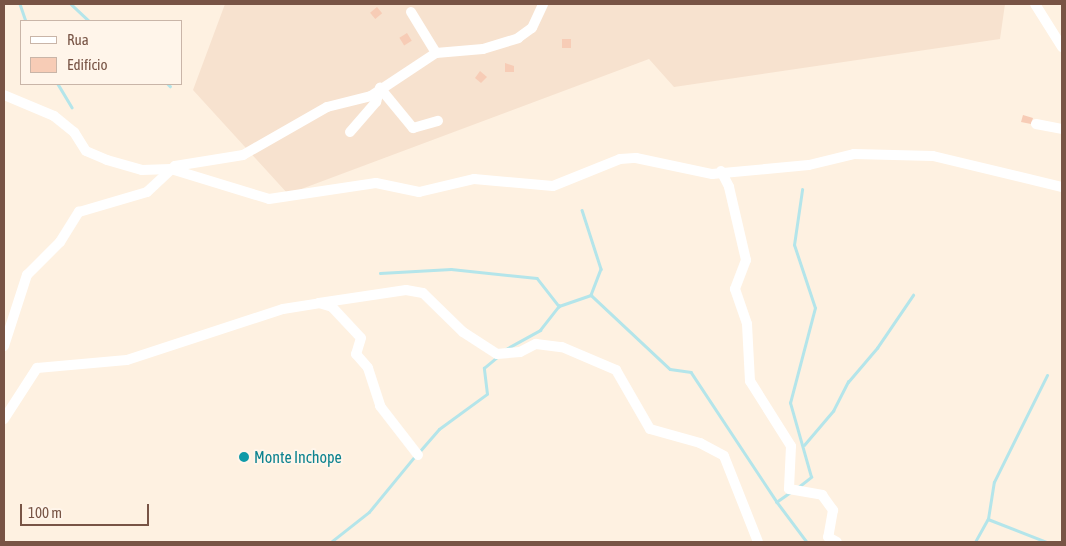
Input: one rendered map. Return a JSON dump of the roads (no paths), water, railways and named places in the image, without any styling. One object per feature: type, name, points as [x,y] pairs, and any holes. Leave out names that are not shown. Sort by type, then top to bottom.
[{"type":"street","points":[[4,95],[27,101],[64,122],[86,151],[142,170],[171,169],[242,155],[327,108],[348,105],[380,88],[436,53],[483,49],[518,38],[532,28],[543,4]]},
{"type":"street","points":[[1035,4],[1062,48]]},
{"type":"street","points":[[411,12],[436,53]]},
{"type":"street","points":[[380,88],[414,128],[438,122]]},
{"type":"street","points":[[350,132],[376,102],[380,88]]},
{"type":"street","points":[[1036,124],[1062,129]]},
{"type":"street","points":[[171,169],[269,199],[376,183],[419,192],[474,179],[553,186],[620,159],[636,158],[686,170],[720,171],[809,165],[854,154],[933,156],[1062,188]]},
{"type":"street","points":[[4,346],[27,275],[60,242],[79,212],[147,192],[171,169]]},
{"type":"street","points":[[720,171],[729,188],[746,260],[735,289],[747,324],[750,381],[791,446],[789,489],[822,495],[833,510],[828,537],[837,542]]},
{"type":"street","points":[[4,419],[37,368],[127,360],[283,309],[406,290],[423,293],[463,332],[497,354],[520,352],[536,344],[562,347],[607,365],[626,382],[650,429],[700,443],[724,456],[758,542]]},
{"type":"street","points":[[319,303],[332,307],[361,338],[356,354],[368,368],[380,406],[418,455]]},
{"type":"waterway","points":[[20,4],[26,20]]},
{"type":"waterway","points":[[71,4],[88,20]]},
{"type":"waterway","points":[[59,85],[72,107]]},
{"type":"waterway","points":[[797,488],[811,477],[790,403],[815,308],[794,245],[802,190]]},
{"type":"waterway","points":[[582,210],[601,269],[591,295],[670,369],[691,372],[777,502]]},
{"type":"waterway","points":[[380,273],[451,269],[537,278],[559,306],[591,295]]},
{"type":"waterway","points":[[804,445],[833,411],[848,382],[877,348],[913,295]]},
{"type":"waterway","points":[[506,349],[540,330],[559,306]]},
{"type":"waterway","points":[[419,452],[439,429],[487,394],[484,368],[496,358]]},
{"type":"waterway","points":[[988,519],[994,482],[1047,375]]},
{"type":"waterway","points":[[331,542],[369,512],[415,456]]},
{"type":"waterway","points":[[790,493],[777,502],[807,542]]},
{"type":"waterway","points":[[975,542],[988,519],[1047,542]]},
{"type":"place","name":"Monte Inchope","points":[[244,457]]}]
